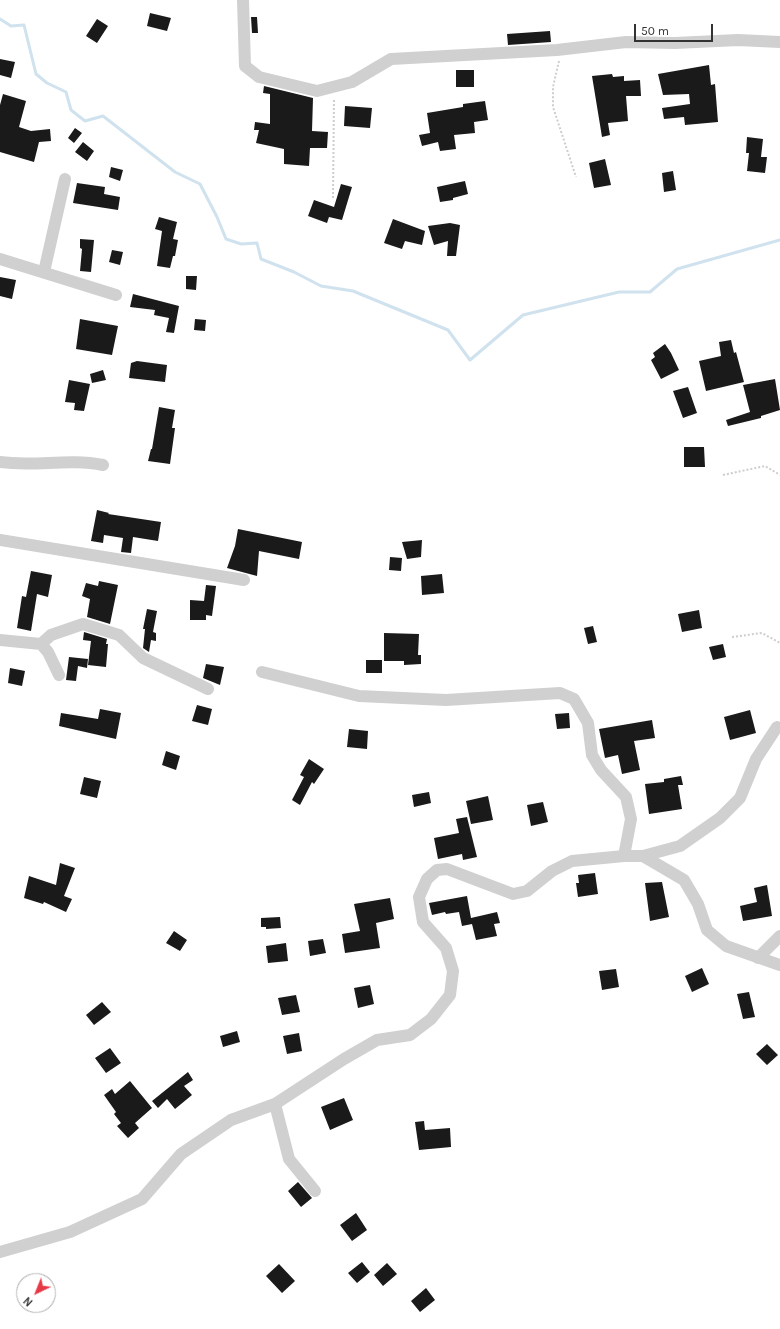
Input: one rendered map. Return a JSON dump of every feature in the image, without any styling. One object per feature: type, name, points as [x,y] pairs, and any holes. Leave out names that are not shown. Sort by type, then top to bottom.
[{"type":"street","points":[[243,0],[245,66],[259,77],[317,91],[352,82],[391,59],[557,50],[626,42],[675,43],[738,40],[780,42]]},
{"type":"street","points":[[44,272],[65,178]]},
{"type":"street","points":[[0,259],[116,295]]},
{"type":"street","points":[[0,462],[18,465],[78,461],[103,464]]},
{"type":"street","points":[[0,540],[244,580]]},
{"type":"street","points":[[41,644],[51,634],[83,624],[119,635],[143,658],[208,689]]},
{"type":"street","points":[[0,640],[41,644],[48,652],[59,675]]},
{"type":"street","points":[[262,672],[359,696],[446,700],[560,693],[567,695],[574,699],[588,723],[592,755],[601,770],[626,797],[631,819],[624,856]]},
{"type":"street","points":[[0,1252],[70,1232],[142,1200],[181,1154],[231,1120],[275,1104],[344,1059],[377,1040],[410,1035],[431,1019],[450,995],[453,971],[446,948],[423,922],[419,897],[427,879],[437,870],[447,869],[513,894],[527,891],[552,871],[572,861],[624,856],[643,856],[680,846],[720,818],[740,798],[756,759],[776,727]]},
{"type":"street","points":[[643,856],[684,880],[698,904],[707,930],[726,946],[780,965]]},
{"type":"street","points":[[758,958],[780,936]]},
{"type":"street","points":[[275,1104],[288,1159],[315,1192]]},
{"type":"path","points":[[557,50],[560,63],[553,87],[553,107],[576,177]]},
{"type":"path","points":[[333,87],[335,103],[333,198]]},
{"type":"path","points":[[723,475],[765,466],[780,475]]},
{"type":"path","points":[[732,636],[762,633],[780,643]]},
{"type":"building","points":[[150,13],[171,18],[167,31],[147,26]]},
{"type":"building","points":[[251,17],[257,17],[258,33],[252,33]]},
{"type":"building","points":[[97,19],[108,26],[97,43],[86,36]]},
{"type":"building","points":[[550,31],[551,42],[508,45],[507,34]]},
{"type":"building","points":[[0,59],[15,62],[11,78],[0,75]]},
{"type":"building","points":[[709,65],[711,85],[715,84],[718,122],[685,125],[684,117],[664,119],[662,108],[690,104],[689,94],[663,95],[658,74]]},
{"type":"building","points":[[456,70],[474,70],[474,87],[456,87]]},
{"type":"building","points":[[612,74],[613,77],[624,76],[624,81],[640,80],[641,96],[626,96],[628,121],[608,123],[610,135],[602,137],[592,76]]},
{"type":"building","points":[[264,86],[313,98],[312,131],[328,132],[327,148],[310,148],[309,166],[284,164],[284,149],[256,143],[259,130],[254,130],[255,122],[270,124],[270,94],[263,93]]},
{"type":"building","points":[[3,94],[26,101],[19,127],[31,131],[50,129],[51,141],[39,142],[34,162],[0,152],[0,105]]},
{"type":"building","points":[[485,101],[488,120],[474,122],[475,133],[454,135],[456,149],[440,151],[438,142],[422,146],[419,135],[430,133],[427,113],[463,107],[463,104]]},
{"type":"building","points":[[345,106],[372,108],[370,128],[344,126]]},
{"type":"building","points":[[75,128],[82,133],[74,143],[68,138]]},
{"type":"building","points":[[747,137],[763,139],[761,157],[767,157],[765,173],[747,171],[749,153],[746,153]]},
{"type":"building","points":[[83,142],[94,151],[87,161],[75,152]]},
{"type":"building","points":[[605,159],[611,185],[594,188],[589,163]]},
{"type":"building","points":[[111,167],[123,170],[120,181],[109,177]]},
{"type":"building","points":[[673,171],[676,190],[664,192],[662,173]]},
{"type":"building","points":[[465,181],[468,194],[453,198],[453,200],[440,202],[437,187]]},
{"type":"building","points":[[77,183],[105,187],[104,194],[120,197],[118,210],[73,203]]},
{"type":"building","points":[[341,184],[352,187],[342,220],[329,217],[327,223],[308,216],[314,200],[334,207]]},
{"type":"building","points":[[159,217],[177,222],[173,239],[178,240],[175,256],[173,256],[170,268],[157,266],[162,231],[155,229]]},
{"type":"building","points":[[393,219],[425,231],[422,245],[405,241],[402,249],[384,243]]},
{"type":"building","points":[[450,223],[460,225],[456,256],[447,256],[448,241],[434,245],[428,226]]},
{"type":"building","points":[[80,239],[94,240],[91,272],[80,271],[82,249],[80,248]]},
{"type":"building","points":[[112,250],[123,252],[120,265],[109,262]]},
{"type":"building","points":[[186,276],[197,276],[196,290],[186,289]]},
{"type":"building","points":[[0,277],[16,280],[12,299],[0,296]]},
{"type":"building","points":[[133,294],[179,306],[174,333],[166,332],[169,318],[154,315],[155,310],[130,307]]},
{"type":"building","points":[[80,319],[118,326],[112,355],[76,349]]},
{"type":"building","points":[[195,319],[206,320],[205,331],[194,330]]},
{"type":"building","points":[[731,340],[734,353],[736,352],[744,382],[706,391],[699,361],[721,356],[719,342]]},
{"type":"building","points":[[665,344],[679,370],[661,379],[651,360],[655,357],[653,353]]},
{"type":"building","points":[[137,361],[167,365],[165,382],[129,378],[131,363]]},
{"type":"building","points":[[103,370],[106,380],[92,383],[90,374]]},
{"type":"building","points":[[775,379],[780,410],[761,416],[761,418],[728,426],[726,420],[750,412],[743,385]]},
{"type":"building","points":[[69,380],[90,384],[84,411],[74,410],[75,403],[65,402]]},
{"type":"building","points":[[688,387],[697,413],[683,418],[673,391]]},
{"type":"building","points":[[159,407],[175,410],[172,428],[175,428],[170,464],[148,461],[152,449]]},
{"type":"building","points":[[684,447],[704,447],[705,467],[684,467]]},
{"type":"building","points":[[97,510],[109,513],[108,514],[161,522],[158,541],[133,537],[131,553],[121,552],[123,538],[104,535],[103,543],[91,541]]},
{"type":"building","points":[[238,529],[302,542],[299,559],[259,551],[257,576],[227,568],[235,546]]},
{"type":"building","points":[[422,540],[421,557],[407,559],[402,542]]},
{"type":"building","points":[[390,557],[402,558],[401,571],[389,570]]},
{"type":"building","points":[[31,571],[52,575],[48,597],[37,594],[31,631],[17,628],[22,596],[26,597]]},
{"type":"building","points":[[442,574],[444,593],[422,595],[421,576]]},
{"type":"building","points":[[99,581],[118,585],[110,624],[87,617],[90,599],[82,596],[86,583],[98,586]]},
{"type":"building","points":[[206,585],[216,586],[212,616],[206,615],[206,620],[190,620],[190,600],[204,601]]},
{"type":"building","points":[[147,609],[157,611],[153,632],[156,633],[156,641],[151,640],[149,652],[143,648],[145,629],[143,629]]},
{"type":"building","points":[[699,610],[702,628],[682,632],[678,614]]},
{"type":"building","points":[[593,626],[597,642],[588,644],[584,628]]},
{"type":"building","points":[[84,632],[107,639],[106,667],[88,665],[91,641],[83,640]]},
{"type":"building","points":[[384,633],[419,634],[418,655],[421,655],[421,664],[404,665],[404,661],[384,661]]},
{"type":"building","points":[[723,644],[726,657],[713,660],[709,647]]},
{"type":"building","points":[[69,657],[88,659],[87,668],[78,666],[76,681],[66,680]]},
{"type":"building","points":[[366,660],[382,660],[382,673],[366,673]]},
{"type":"building","points":[[206,664],[224,667],[220,685],[203,678]]},
{"type":"building","points":[[10,668],[25,671],[22,686],[8,683]]},
{"type":"building","points":[[197,705],[212,709],[208,725],[192,721]]},
{"type":"building","points":[[100,709],[121,713],[116,739],[59,726],[61,713],[98,719]]},
{"type":"building","points":[[750,710],[756,733],[730,740],[724,717]]},
{"type":"building","points":[[569,713],[570,728],[557,729],[555,714]]},
{"type":"building","points":[[652,720],[655,738],[634,741],[640,770],[622,774],[618,755],[605,758],[599,729]]},
{"type":"building","points":[[349,729],[368,731],[367,749],[347,747]]},
{"type":"building","points":[[166,751],[180,756],[176,770],[162,765]]},
{"type":"building","points":[[309,759],[324,769],[314,784],[312,782],[300,805],[292,800],[304,777],[300,775]]},
{"type":"building","points":[[681,776],[683,785],[678,785],[682,809],[649,814],[645,784],[664,782],[664,779]]},
{"type":"building","points":[[84,777],[101,781],[97,798],[80,794]]},
{"type":"building","points":[[429,792],[431,803],[414,807],[412,795]]},
{"type":"building","points":[[488,796],[493,820],[471,824],[466,801]]},
{"type":"building","points":[[543,802],[548,822],[531,826],[527,805]]},
{"type":"building","points":[[467,817],[477,857],[463,860],[462,854],[438,859],[434,838],[459,833],[456,819]]},
{"type":"building","points":[[60,863],[75,868],[64,896],[72,899],[66,912],[44,902],[43,904],[24,898],[29,876],[56,885]]},
{"type":"building","points":[[595,873],[598,894],[578,897],[576,883],[579,883],[578,875]]},
{"type":"building","points":[[662,882],[669,917],[650,921],[645,883]]},
{"type":"building","points":[[767,885],[772,916],[743,921],[740,906],[757,902],[754,888]]},
{"type":"building","points":[[467,896],[471,918],[497,912],[500,923],[494,924],[497,936],[476,940],[472,924],[462,926],[459,912],[446,914],[445,912],[432,915],[429,903]]},
{"type":"building","points":[[390,898],[394,919],[376,923],[380,948],[345,953],[342,934],[360,931],[354,904]]},
{"type":"building","points":[[280,917],[281,928],[266,929],[266,927],[261,927],[261,918]]},
{"type":"building","points":[[174,931],[187,940],[180,951],[166,943]]},
{"type":"building","points":[[323,939],[326,953],[310,956],[308,941]]},
{"type":"building","points":[[286,943],[288,961],[268,963],[266,946]]},
{"type":"building","points":[[702,968],[709,984],[692,992],[685,976]]},
{"type":"building","points":[[616,969],[619,987],[602,990],[599,971]]},
{"type":"building","points":[[370,985],[374,1004],[358,1008],[354,988]]},
{"type":"building","points":[[749,992],[755,1017],[743,1019],[737,994]]},
{"type":"building","points":[[296,995],[300,1012],[282,1015],[278,998]]},
{"type":"building","points":[[102,1002],[111,1012],[94,1025],[86,1015]]},
{"type":"building","points":[[237,1031],[240,1042],[223,1047],[220,1036]]},
{"type":"building","points":[[299,1033],[302,1051],[287,1054],[283,1036]]},
{"type":"building","points":[[767,1044],[778,1055],[767,1065],[756,1054]]},
{"type":"building","points":[[110,1048],[121,1063],[106,1073],[95,1058]]},
{"type":"building","points":[[188,1072],[193,1080],[184,1086],[192,1095],[175,1109],[167,1099],[158,1108],[152,1101]]},
{"type":"building","points":[[130,1081],[152,1108],[135,1123],[139,1128],[128,1138],[117,1126],[121,1123],[114,1114],[116,1112],[104,1095],[112,1089],[115,1094]]},
{"type":"building","points":[[344,1098],[353,1120],[330,1130],[321,1107]]},
{"type":"building","points":[[424,1121],[425,1130],[450,1128],[451,1147],[419,1150],[415,1122]]},
{"type":"building","points":[[298,1182],[312,1198],[301,1207],[288,1191]]},
{"type":"building","points":[[356,1213],[367,1230],[352,1241],[340,1225]]},
{"type":"building","points":[[362,1262],[370,1272],[357,1283],[348,1273]]},
{"type":"building","points":[[387,1263],[397,1274],[383,1286],[374,1275]]},
{"type":"building","points":[[279,1264],[295,1281],[282,1293],[266,1276]]},
{"type":"building","points":[[426,1288],[435,1300],[420,1312],[411,1301]]},
{"type":"waterway","points":[[0,19],[11,26],[24,25],[36,74],[47,83],[66,92],[71,110],[85,121],[103,116],[175,172],[200,184],[217,217],[226,239],[241,244],[257,243],[261,259],[294,272],[321,286],[353,291],[448,330],[470,360],[523,315],[619,292],[650,292],[677,269],[780,240]]}]
